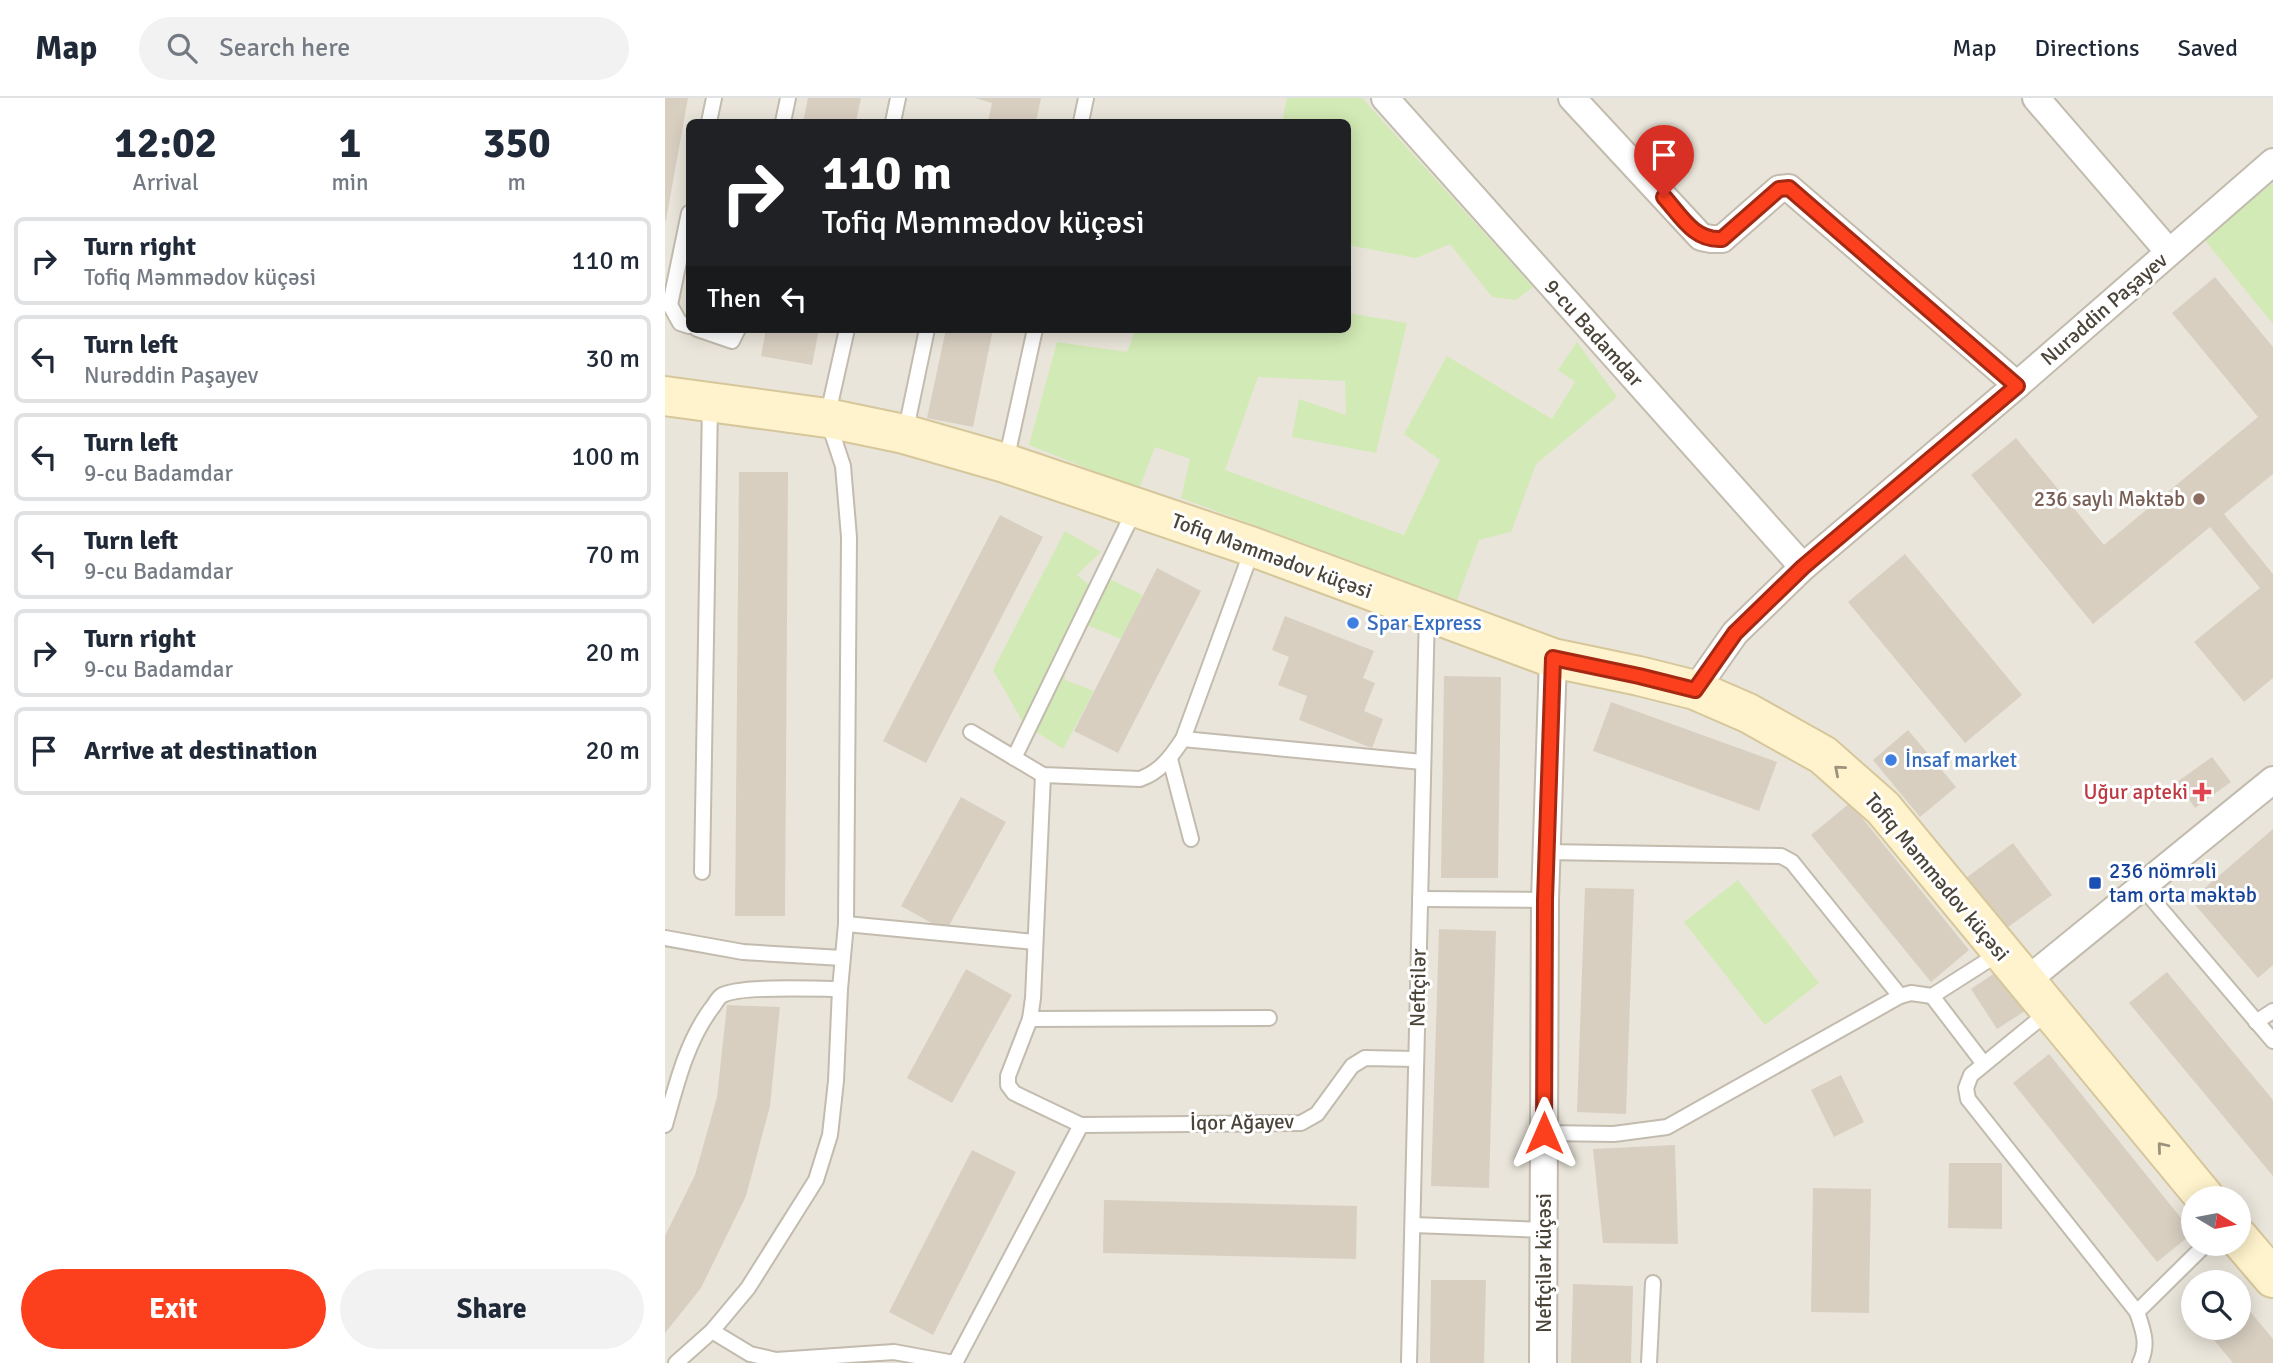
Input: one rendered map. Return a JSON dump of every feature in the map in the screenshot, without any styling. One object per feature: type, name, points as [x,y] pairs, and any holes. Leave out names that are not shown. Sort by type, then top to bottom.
[{"type":"street","name":"9-cu Badamdar","points":[[1385,98],[1803,567]]},
{"type":"street","points":[[1571,98],[1701,237],[1722,239],[1779,189],[1789,188],[2017,386]]},
{"type":"street","points":[[2036,98],[2169,252]]},
{"type":"street","name":"Nurəddin Paşayev","points":[[1695,690],[1735,633],[1803,567],[2017,386],[2273,162]]},
{"type":"street","name":"Tofiq Məmmədov küçəsi","points":[[665,396],[828,418],[904,434],[1006,463],[1253,547],[1553,658],[1695,690],[1748,713],[1823,755],[1883,808],[2195,1186]]},
{"type":"street","name":"Neftçilər küçəsi","points":[[1543,1363],[1545,900],[1553,658]]},
{"type":"street","points":[[2025,982],[2273,780]]},
{"type":"street","points":[[2251,1252],[2273,1278]]},
{"type":"lane","points":[[710,119],[714,98]]},
{"type":"lane","points":[[784,119],[788,98]]},
{"type":"lane","points":[[894,119],[898,98]]},
{"type":"lane","points":[[1082,119],[1086,98]]},
{"type":"lane","points":[[686,228],[670,305],[680,323],[686,325]]},
{"type":"lane","points":[[709,333],[732,341],[736,333]]},
{"type":"lane","points":[[676,1363],[712,1331],[748,1288],[817,1180],[830,1135],[846,924],[849,537],[843,466],[828,418],[846,333]]},
{"type":"lane","points":[[904,434],[926,333]]},
{"type":"lane","points":[[1006,463],[1034,333]]},
{"type":"lane","points":[[702,872],[710,403]]},
{"type":"lane","points":[[1014,758],[1136,507]]},
{"type":"lane","points":[[971,732],[1043,775],[1140,779],[1152,775],[1170,758],[1183,739],[1253,547]]},
{"type":"lane","name":"Neftçilər","points":[[1409,1363],[1427,612]]},
{"type":"lane","points":[[1183,739],[1422,762]]},
{"type":"lane","points":[[1170,758],[1191,839]]},
{"type":"lane","name":"İqor Ağayev","points":[[1043,775],[1030,1019],[1008,1076],[1008,1085],[1014,1093],[1081,1125],[1301,1123],[1317,1114],[1352,1066],[1365,1058],[1416,1059]]},
{"type":"lane","points":[[1546,852],[1781,856],[1792,862],[1900,996]]},
{"type":"lane","points":[[2142,887],[2273,1041]]},
{"type":"lane","points":[[1420,899],[1545,900]]},
{"type":"lane","points":[[846,924],[1035,942]]},
{"type":"lane","points":[[665,938],[743,952],[842,958]]},
{"type":"lane","points":[[1544,1133],[1614,1135],[1667,1127],[1900,996],[1911,993],[1932,996],[2001,952]]},
{"type":"lane","points":[[665,1125],[691,1045],[705,1017],[721,996],[739,990],[840,989]]},
{"type":"lane","points":[[1932,996],[1984,1064]]},
{"type":"lane","points":[[2050,1011],[1972,1075],[1966,1088],[1968,1099],[2137,1312],[2145,1335],[2145,1353],[2140,1363]]},
{"type":"lane","points":[[2256,1023],[2273,1011]]},
{"type":"lane","points":[[1030,1019],[1269,1018]]},
{"type":"lane","points":[[712,1331],[750,1354],[776,1360],[894,1352],[914,1359],[955,1363],[1081,1125]]},
{"type":"lane","points":[[1413,1225],[1544,1230]]},
{"type":"lane","points":[[2137,1312],[2194,1256]]},
{"type":"lane","points":[[1649,1363],[1653,1283]]},
{"type":"shaded area","points":[[665,98],[2273,98],[2273,1363],[665,1363]]},
{"type":"green space","points":[[1287,98],[1362,98],[1533,287],[1516,300],[1492,297],[1450,244],[1416,258],[1351,246],[1351,119],[1283,119]]},
{"type":"green space","points":[[2273,183],[2273,324],[2204,239]]},
{"type":"green space","points":[[1351,314],[1407,323],[1376,453],[1292,437],[1299,399],[1346,415],[1345,381],[1258,377],[1225,470],[1404,535],[1440,460],[1404,434],[1447,356],[1552,419],[1575,382],[1558,370],[1577,342],[1617,397],[1536,464],[1511,532],[1479,540],[1457,600],[1181,498],[1190,459],[1155,447],[1139,489],[1029,445],[1057,342],[1127,352],[1134,333],[1351,333]]},
{"type":"green space","points":[[1065,531],[1101,552],[1077,575],[1092,587],[1103,576],[1143,595],[1121,639],[1087,625],[1063,641],[1065,680],[1094,691],[1063,749],[1024,724],[993,670]]},
{"type":"green space","points":[[1738,880],[1819,983],[1765,1025],[1684,922]]},
{"type":"building","points":[[665,98],[688,98],[666,220],[665,220]]},
{"type":"building","points":[[808,98],[861,98],[857,119],[804,119]]},
{"type":"building","points":[[975,98],[1041,98],[1037,119],[989,119],[992,103]]},
{"type":"building","points":[[2215,277],[2273,347],[2273,474],[2224,514],[2273,574],[2273,678],[2244,702],[2194,642],[2260,588],[2210,527],[2093,624],[1971,475],[2016,438],[2104,545],[2258,417],[2172,313]]},
{"type":"building","points":[[765,333],[818,333],[812,365],[761,356]]},
{"type":"building","points":[[945,333],[992,333],[973,427],[927,418]]},
{"type":"building","points":[[739,472],[788,472],[785,916],[735,916]]},
{"type":"building","points":[[1000,515],[1043,537],[926,763],[883,741]]},
{"type":"building","points":[[1905,554],[2022,695],[1965,743],[1848,602]]},
{"type":"building","points":[[1157,568],[1201,591],[1118,753],[1074,731]]},
{"type":"building","points":[[1285,616],[1374,651],[1363,678],[1375,683],[1364,711],[1383,719],[1372,748],[1299,720],[1307,696],[1278,685],[1289,657],[1272,650]]},
{"type":"building","points":[[1444,676],[1501,677],[1498,878],[1441,878]]},
{"type":"building","points":[[1611,702],[1777,762],[1759,811],[1593,751]]},
{"type":"building","points":[[1908,730],[1956,787],[1920,817],[1873,760]]},
{"type":"building","points":[[2212,757],[2231,782],[2195,808],[2177,782]]},
{"type":"building","points":[[961,797],[1006,822],[946,931],[901,906]]},
{"type":"building","points":[[1850,803],[1969,950],[1931,982],[1811,835]]},
{"type":"building","points":[[2273,829],[2273,965],[2258,978],[2191,900]]},
{"type":"building","points":[[2013,843],[2052,895],[2004,930],[1966,878]]},
{"type":"building","points":[[1585,888],[1634,889],[1626,1114],[1577,1112]]},
{"type":"building","points":[[1439,929],[1496,931],[1489,1188],[1431,1186]]},
{"type":"building","points":[[966,969],[1012,995],[952,1103],[907,1078]]},
{"type":"building","points":[[1999,970],[2025,1011],[1997,1029],[1971,989]]},
{"type":"building","points":[[2167,972],[2273,1100],[2273,1176],[2129,1003]]},
{"type":"building","points":[[727,1005],[780,1007],[770,1106],[746,1196],[701,1288],[665,1333],[665,1236],[695,1175],[717,1097]]},
{"type":"building","points":[[2049,1054],[2181,1218],[2181,1243],[2157,1262],[2013,1083]]},
{"type":"building","points":[[1841,1075],[1864,1122],[1834,1137],[1811,1090]]},
{"type":"building","points":[[1675,1145],[1678,1244],[1603,1243],[1593,1149]]},
{"type":"building","points":[[972,1150],[1016,1172],[933,1335],[889,1312]]},
{"type":"building","points":[[1949,1163],[2002,1163],[2002,1229],[1948,1228]]},
{"type":"building","points":[[1813,1188],[1871,1189],[1869,1313],[1811,1312]]},
{"type":"building","points":[[1104,1200],[1357,1206],[1356,1259],[1103,1253]]},
{"type":"building","points":[[1431,1280],[1486,1280],[1484,1363],[1430,1363]]},
{"type":"building","points":[[1573,1284],[1633,1286],[1631,1363],[1571,1363]]},
{"type":"building","points":[[2251,1313],[2273,1339],[2273,1363],[2233,1363],[2214,1340],[2251,1340]]},
{"type":"place","name":"236 saylı Məktəb","points":[[2199,499]]},
{"type":"place","name":"Spar Express","points":[[1353,623]]},
{"type":"place","name":"İnsaf market","points":[[1891,760]]},
{"type":"place","name":"Uğur apteki","points":[[2202,792]]},
{"type":"place","name":"236 nömrəli tam orta məktəb","points":[[2095,883]]},
{"type":"route","points":[[1544,1133],[1545,900],[1553,658],[1695,690],[1735,633],[1803,567],[2017,386],[1789,188],[1779,189],[1722,239],[1701,237],[1664,197]]}]
